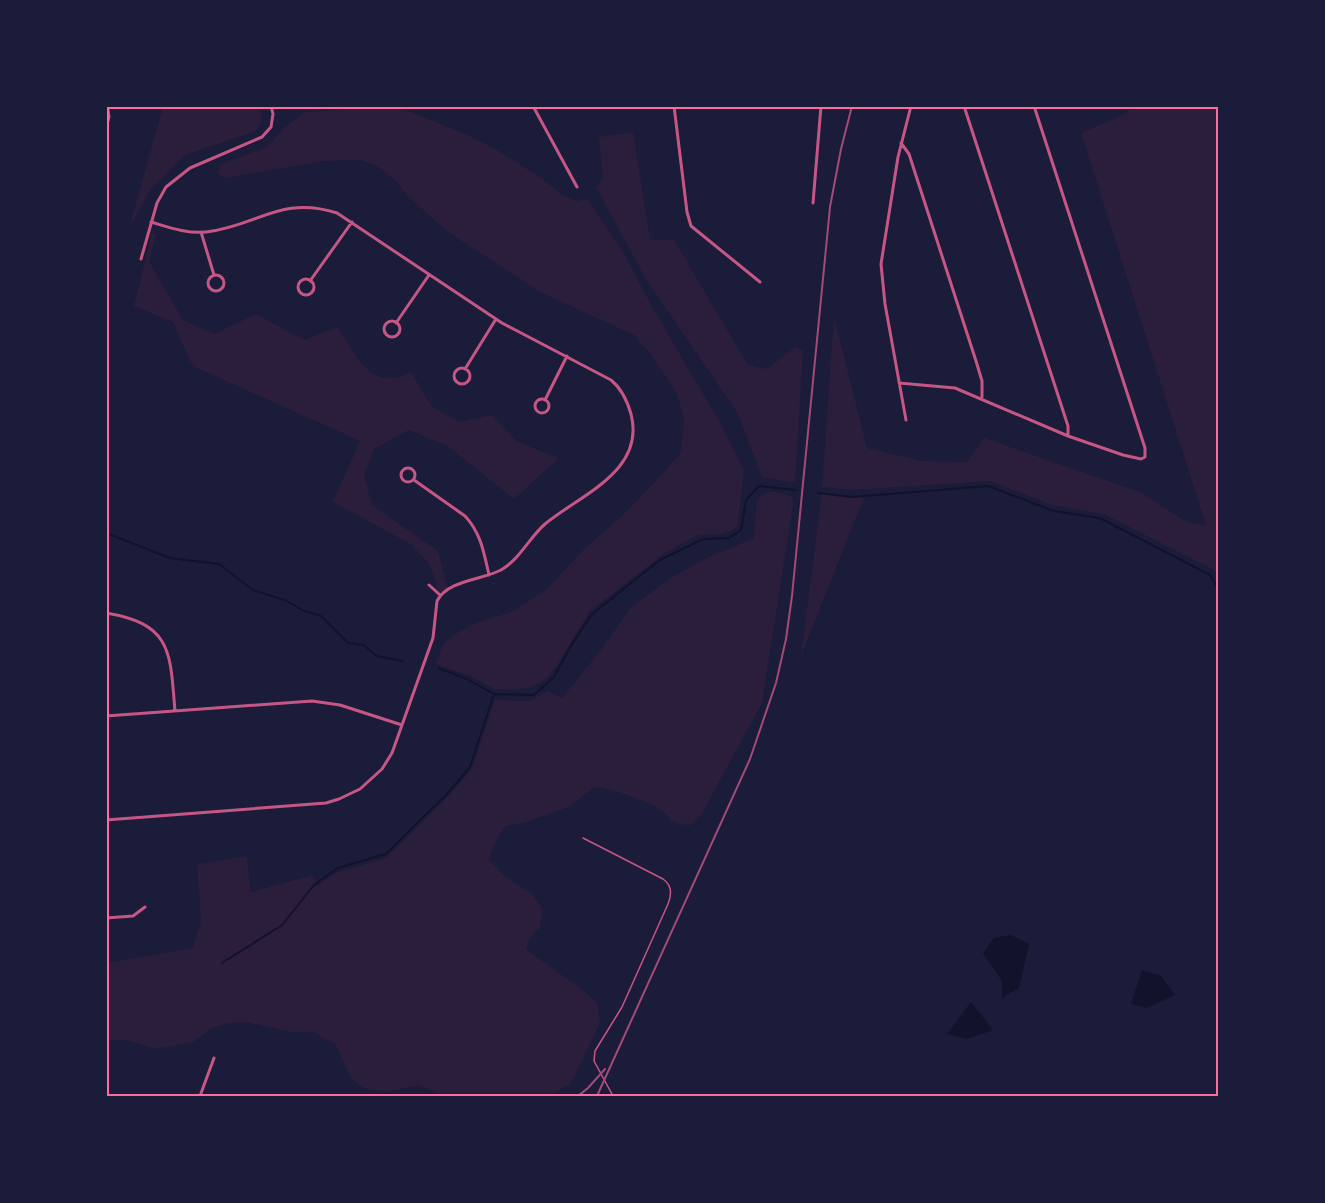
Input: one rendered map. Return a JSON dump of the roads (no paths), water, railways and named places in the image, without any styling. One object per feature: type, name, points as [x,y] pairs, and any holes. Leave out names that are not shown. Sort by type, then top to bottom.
[{"type":"street","points":[[106,128],[109,117],[107,110],[112,106]]},
{"type":"street","points":[[141,259],[151,222],[166,187],[190,168],[262,137],[267,133],[273,119],[271,106]]},
{"type":"street","points":[[533,106],[577,187]]},
{"type":"street","points":[[674,106],[687,212],[692,226],[760,282]]},
{"type":"street","points":[[813,203],[821,106]]},
{"type":"street","points":[[906,420],[885,304],[881,264],[901,143],[911,106]]},
{"type":"street","points":[[964,106],[1068,426],[1068,436]]},
{"type":"street","points":[[899,383],[947,386],[981,398],[1002,410],[1068,436],[1124,455],[1141,459],[1145,457],[1145,448],[1034,106]]},
{"type":"street","points":[[901,143],[913,165],[976,361],[982,381],[981,398]]},
{"type":"street","points":[[106,820],[326,803],[360,789],[382,769],[392,753],[433,638],[437,601],[440,595],[454,586],[489,575],[508,565],[546,524],[611,476],[622,465],[630,451],[634,426],[624,393],[611,380],[496,319],[337,213],[322,208],[290,207],[201,232],[151,222]]},
{"type":"street","points":[[310,281],[352,222]]},
{"type":"street","points":[[201,232],[214,275]]},
{"type":"street","points":[[214,275],[223,280],[223,287],[219,290],[211,290],[208,285],[210,278],[214,275]]},
{"type":"street","points":[[396,323],[429,275]]},
{"type":"street","points":[[305,280],[310,281],[313,285],[312,292],[308,295],[301,294],[298,284],[305,280]]},
{"type":"street","points":[[465,369],[496,319]]},
{"type":"street","points":[[391,322],[396,323],[399,327],[398,334],[394,337],[387,336],[384,331],[385,326],[391,322]]},
{"type":"street","points":[[545,399],[567,356]]},
{"type":"street","points":[[458,369],[465,369],[469,373],[469,378],[464,384],[459,383],[454,377],[455,372],[458,369]]},
{"type":"street","points":[[540,399],[545,399],[549,405],[548,410],[545,414],[540,414],[536,411],[535,404],[540,399]]},
{"type":"street","points":[[410,468],[414,470],[416,475],[414,480],[408,483],[404,481],[401,474],[403,470],[410,468]]},
{"type":"street","points":[[414,480],[465,516],[472,524],[477,531],[489,575]]},
{"type":"street","points":[[429,585],[440,595]]},
{"type":"street","points":[[106,613],[146,626],[163,641],[170,660],[175,711]]},
{"type":"street","points":[[106,716],[312,701],[340,705],[402,725]]},
{"type":"street","points":[[106,918],[133,916],[145,907]]},
{"type":"street","points":[[200,1096],[214,1058]]},
{"type":"lane","points":[[583,837],[667,881],[671,892],[668,904],[622,1007],[595,1051],[594,1061],[613,1096]]},
{"type":"waterway","points":[[222,963],[282,925],[314,885],[338,868],[386,854],[449,792],[470,767],[494,694],[534,695],[554,677],[573,642],[592,614],[660,560],[703,539],[729,538],[741,530],[746,500],[759,486],[796,490]]},
{"type":"waterway","points":[[818,493],[852,497],[988,486],[1054,511],[1100,518],[1210,575],[1218,588]]},
{"type":"waterway","points":[[106,533],[170,558],[219,564],[253,590],[287,601],[302,610],[321,616],[348,643],[364,645],[376,656],[403,661]]},
{"type":"waterway","points":[[438,668],[467,679],[494,694]]},
{"type":"railway","points":[[597,1096],[750,759],[776,683],[786,639],[792,596],[830,207],[852,106]]},
{"type":"railway","points":[[578,1096],[605,1069]]}]
